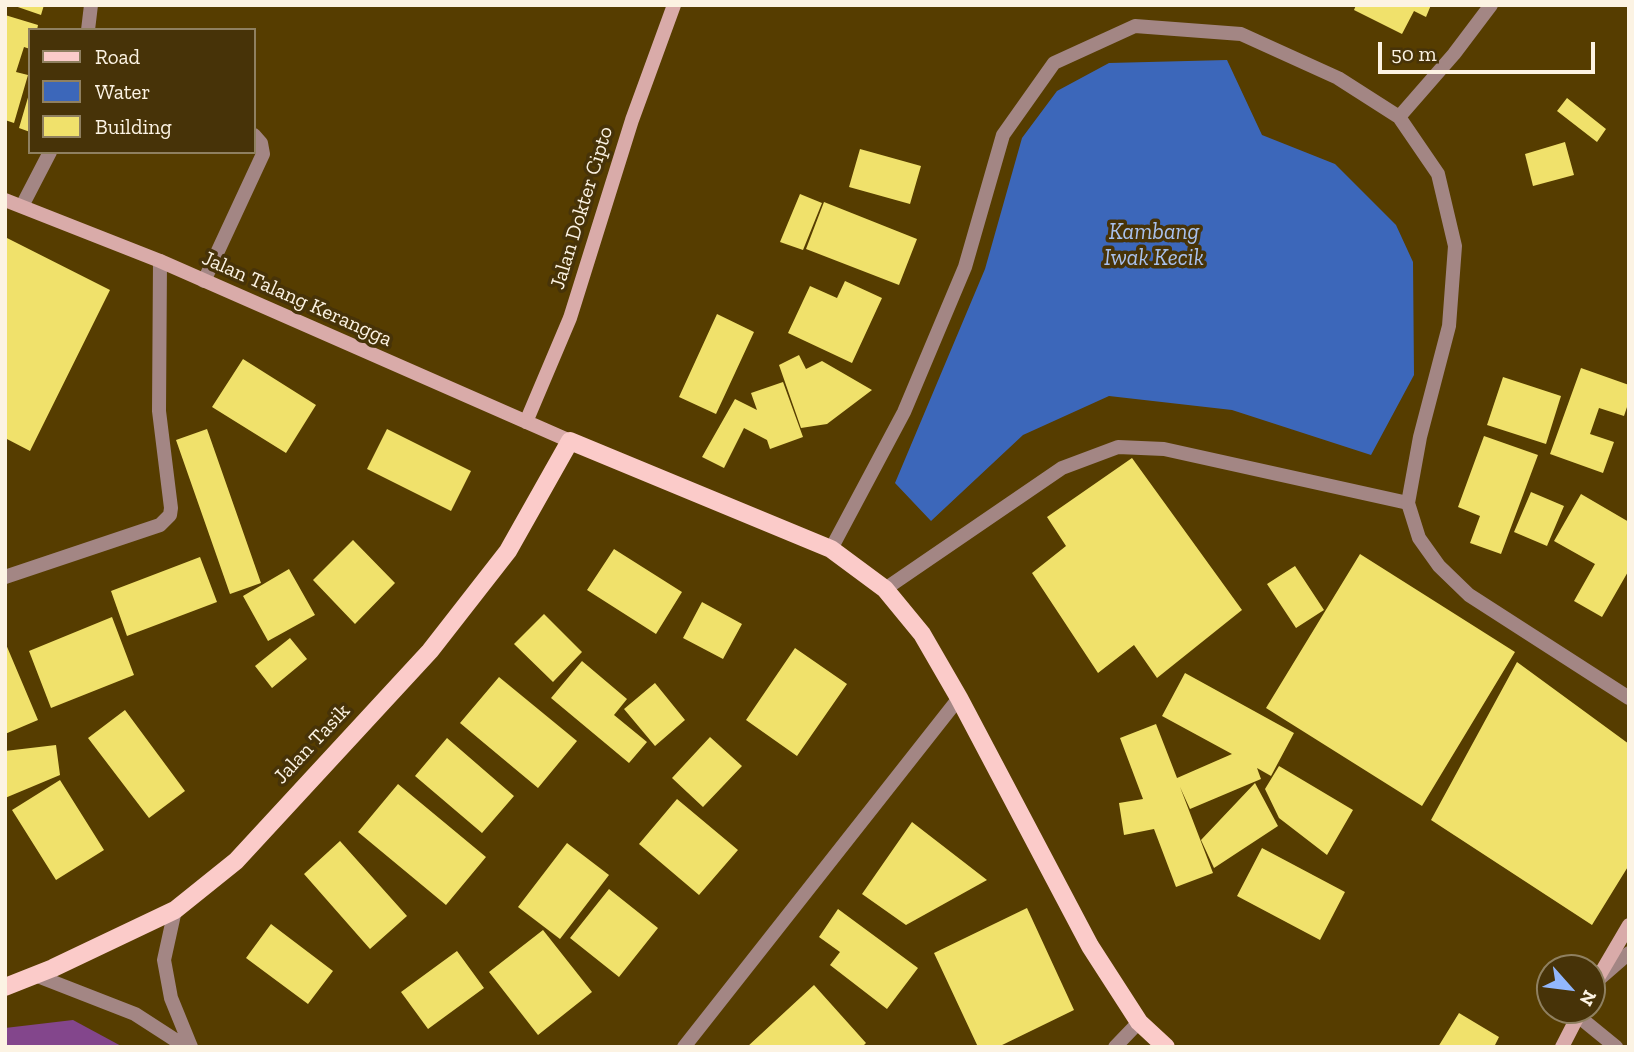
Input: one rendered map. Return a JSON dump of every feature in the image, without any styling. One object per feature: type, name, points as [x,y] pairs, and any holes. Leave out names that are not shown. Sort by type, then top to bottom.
[{"type":"main road","points":[[570,441],[831,550],[885,589],[922,634],[959,698],[1090,946],[1139,1022],[1166,1047]]},
{"type":"main road","name":"Jalan Tasik","points":[[5,987],[175,910],[236,860],[430,651],[508,551],[570,441]]},
{"type":"street","points":[[88,28],[91,5]]},
{"type":"street","name":"Jalan Dokter Cipto","points":[[526,422],[570,318],[632,120],[674,5]]},
{"type":"street","points":[[1399,117],[1454,54],[1491,5]]},
{"type":"street","points":[[831,550],[904,412],[965,267],[1003,135],[1054,63],[1135,26],[1241,34],[1338,78],[1399,117],[1438,174],[1455,246],[1449,326],[1420,437],[1408,503],[1419,538],[1439,566],[1469,594],[1629,698]]},
{"type":"street","points":[[204,281],[263,154],[261,143],[256,137]]},
{"type":"street","points":[[22,206],[49,154]]},
{"type":"street","name":"Jalan Talang Kerangga","points":[[5,200],[160,261],[570,441]]},
{"type":"street","points":[[5,577],[160,525],[170,515],[159,411],[160,261]]},
{"type":"street","points":[[885,589],[1062,468],[1118,447],[1164,449],[1408,503]]},
{"type":"street","points":[[684,1047],[959,698]]},
{"type":"street","points":[[175,910],[164,960],[171,998],[189,1047]]},
{"type":"street","points":[[1606,964],[1629,925]]},
{"type":"street","points":[[1606,974],[1629,953]]},
{"type":"street","points":[[35,975],[135,1014],[189,1047]]},
{"type":"street","points":[[1115,1047],[1139,1022]]},
{"type":"street","points":[[1562,1047],[1574,1024]]},
{"type":"street","points":[[1591,1024],[1616,1047]]},
{"type":"shaded area","points":[[73,1020],[123,1047],[5,1047],[5,1028]]},
{"type":"water","name":"Kambang Iwak Kecik","points":[[1227,60],[1262,135],[1335,164],[1396,225],[1413,262],[1414,375],[1371,455],[1232,410],[1109,396],[1023,435],[931,521],[895,483],[985,269],[1022,138],[1057,91],[1109,63]]},
{"type":"building","points":[[12,5],[44,5],[41,15]]},
{"type":"building","points":[[1356,5],[1431,5],[1426,17],[1414,11],[1402,34],[1354,10]]},
{"type":"building","points":[[5,15],[38,25],[37,28],[28,28],[28,48],[24,47],[16,72],[28,75],[14,123],[5,120]]},
{"type":"building","points":[[28,97],[28,131],[19,128]]},
{"type":"building","points":[[1567,98],[1606,129],[1597,142],[1557,111]]},
{"type":"building","points":[[1565,142],[1574,175],[1533,186],[1525,154]]},
{"type":"building","points":[[860,149],[921,166],[910,204],[849,187]]},
{"type":"building","points":[[800,194],[822,203],[803,250],[780,242]]},
{"type":"building","points":[[824,202],[917,239],[899,285],[806,249]]},
{"type":"building","points":[[5,237],[110,290],[30,451],[5,438]]},
{"type":"building","points":[[845,281],[882,298],[852,363],[788,333],[810,286],[837,298]]},
{"type":"building","points":[[717,314],[754,332],[716,414],[679,397]]},
{"type":"building","points":[[799,355],[806,369],[822,361],[872,390],[827,424],[801,428],[779,365]]},
{"type":"building","points":[[243,359],[316,405],[286,453],[212,407]]},
{"type":"building","points":[[1581,368],[1629,385],[1629,401],[1624,416],[1599,408],[1590,434],[1614,442],[1603,473],[1550,454]]},
{"type":"building","points":[[1503,377],[1561,396],[1546,444],[1487,425]]},
{"type":"building","points":[[783,382],[803,437],[770,449],[767,440],[744,428],[724,468],[702,457],[735,399],[757,410],[751,393]]},
{"type":"building","points":[[207,429],[261,583],[230,594],[176,440]]},
{"type":"building","points":[[387,429],[471,471],[451,511],[367,469]]},
{"type":"building","points":[[1484,436],[1538,455],[1501,554],[1470,543],[1480,516],[1458,507]]},
{"type":"building","points":[[1132,458],[1242,610],[1157,678],[1134,645],[1098,673],[1032,573],[1066,546],[1047,517]]},
{"type":"building","points":[[1531,492],[1564,506],[1547,546],[1514,532]]},
{"type":"building","points":[[1581,494],[1629,522],[1629,570],[1602,617],[1574,601],[1595,564],[1554,541]]},
{"type":"building","points":[[353,540],[395,583],[355,624],[313,580]]},
{"type":"building","points":[[614,549],[682,592],[656,634],[587,590]]},
{"type":"building","points":[[1360,554],[1515,652],[1422,806],[1266,708]]},
{"type":"building","points":[[200,557],[217,602],[127,636],[111,591]]},
{"type":"building","points":[[1295,566],[1324,610],[1296,628],[1267,584]]},
{"type":"building","points":[[289,569],[315,615],[268,641],[243,596]]},
{"type":"building","points":[[702,602],[742,624],[723,659],[683,638]]},
{"type":"building","points":[[544,614],[582,652],[553,682],[514,644]]},
{"type":"building","points":[[112,617],[134,675],[51,708],[29,651]]},
{"type":"building","points":[[290,638],[307,659],[272,688],[255,666]]},
{"type":"building","points":[[5,642],[38,720],[5,734]]},
{"type":"building","points":[[795,648],[847,684],[797,756],[746,720]]},
{"type":"building","points":[[582,661],[627,699],[614,715],[647,742],[629,763],[551,698]]},
{"type":"building","points":[[1517,662],[1629,744],[1629,865],[1592,925],[1431,820]]},
{"type":"building","points":[[1185,673],[1294,733],[1271,776],[1257,768],[1261,779],[1190,809],[1180,787],[1213,873],[1176,887],[1154,829],[1124,835],[1119,803],[1143,799],[1120,738],[1156,724],[1177,778],[1232,754],[1162,716]]},
{"type":"building","points":[[499,677],[577,741],[538,788],[460,723]]},
{"type":"building","points":[[655,683],[685,720],[655,746],[624,709]]},
{"type":"building","points":[[125,710],[185,791],[149,818],[88,738]]},
{"type":"building","points":[[710,737],[742,766],[703,807],[672,778]]},
{"type":"building","points":[[447,738],[514,796],[482,833],[415,776]]},
{"type":"building","points":[[56,745],[60,775],[5,798],[5,751]]},
{"type":"building","points":[[1279,766],[1353,810],[1327,855],[1279,818],[1265,789]]},
{"type":"building","points":[[60,780],[104,850],[56,880],[12,810]]},
{"type":"building","points":[[1255,783],[1278,826],[1214,868],[1201,840]]},
{"type":"building","points":[[398,784],[486,857],[446,905],[358,832]]},
{"type":"building","points":[[677,799],[738,850],[699,895],[639,844]]},
{"type":"building","points":[[912,822],[987,880],[906,925],[862,894]]},
{"type":"building","points":[[340,841],[407,916],[370,949],[304,874]]},
{"type":"building","points":[[567,843],[609,875],[560,939],[518,907]]},
{"type":"building","points":[[1262,848],[1345,892],[1320,940],[1237,896]]},
{"type":"building","points":[[609,889],[658,928],[619,977],[570,938]]},
{"type":"building","points":[[1027,908],[1074,1010],[998,1047],[978,1047],[934,953]]},
{"type":"building","points":[[838,909],[918,968],[887,1009],[830,965],[840,952],[819,937]]},
{"type":"building","points":[[271,924],[333,971],[308,1004],[246,958]]},
{"type":"building","points":[[543,930],[592,992],[538,1035],[489,972]]},
{"type":"building","points":[[457,951],[484,988],[428,1029],[401,992]]},
{"type":"building","points":[[814,985],[866,1043],[862,1047],[747,1047]]},
{"type":"building","points":[[1459,1013],[1499,1037],[1494,1047],[1438,1047]]}]
